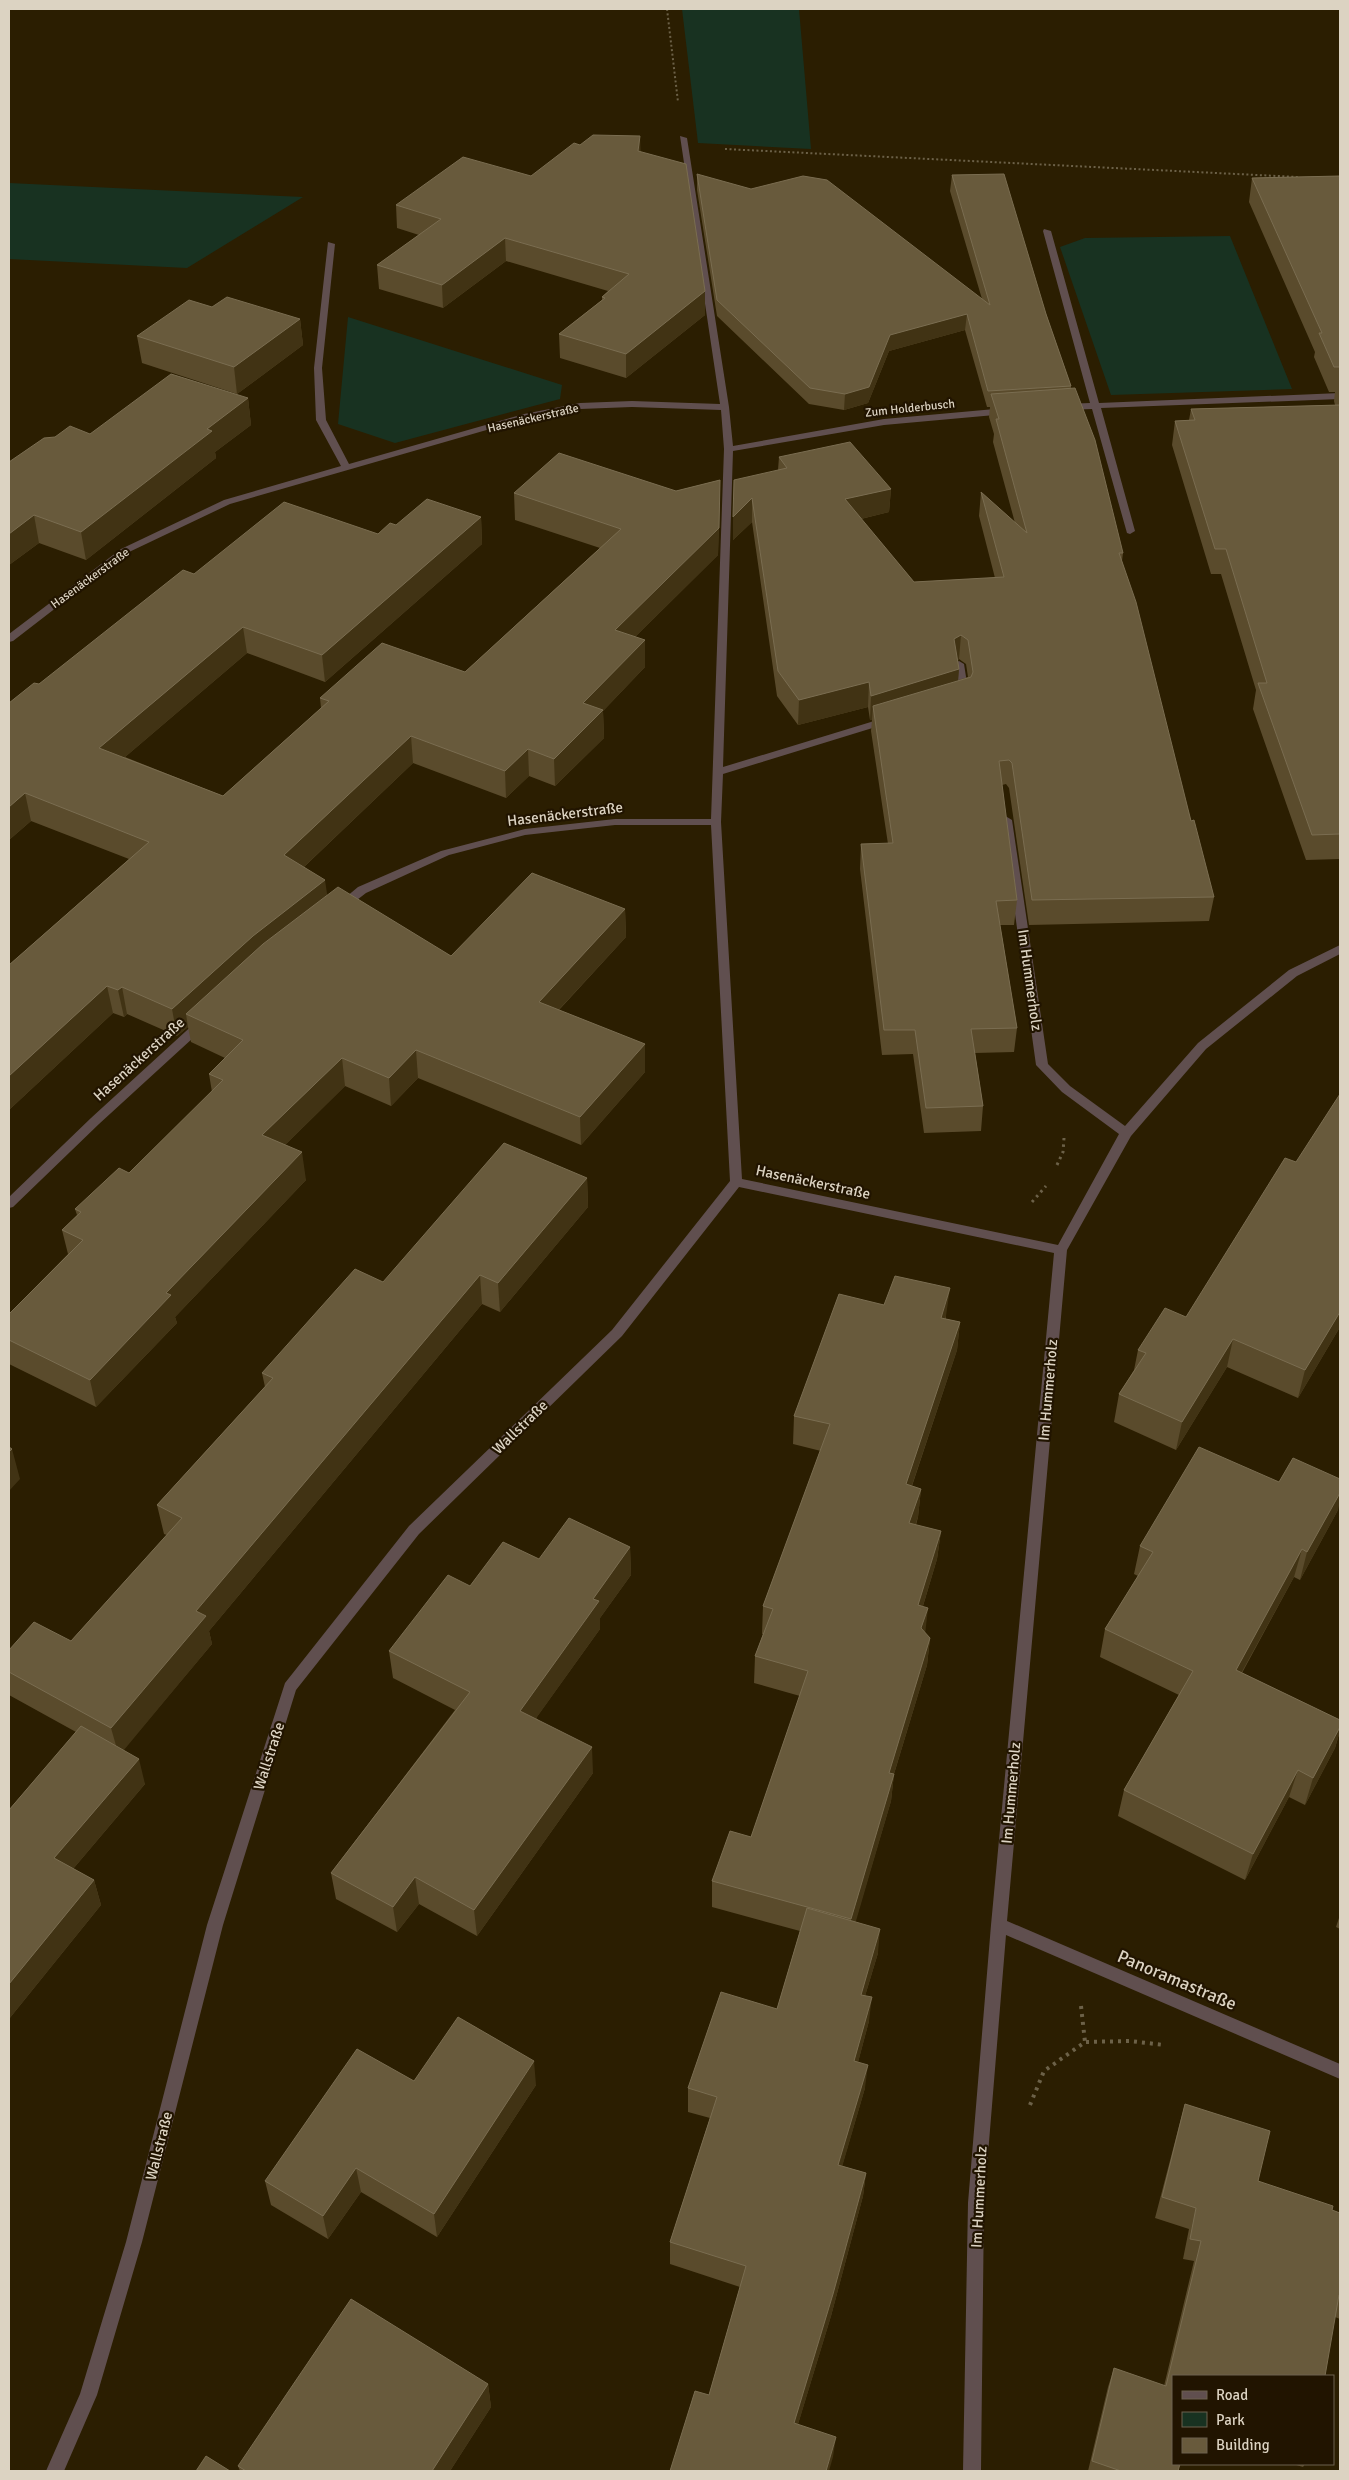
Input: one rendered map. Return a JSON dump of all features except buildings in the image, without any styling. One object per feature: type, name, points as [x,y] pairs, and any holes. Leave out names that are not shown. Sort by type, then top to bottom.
[{"type":"street","name":"Hasenäckerstraße","points":[[683,142],[725,407],[729,449],[716,822],[736,1182],[1061,1250]]},
{"type":"street","points":[[1047,231],[1130,531]]},
{"type":"street","points":[[331,244],[318,368],[321,420],[346,467]]},
{"type":"street","points":[[1059,407],[1340,396]]},
{"type":"street","name":"Hasenäckerstraße","points":[[9,639],[124,551],[227,502],[527,416],[580,406],[632,404],[725,407]]},
{"type":"street","name":"Zum Holderbusch","points":[[729,449],[884,422],[1013,410]]},
{"type":"street","points":[[954,700],[964,696],[960,664]]},
{"type":"street","points":[[718,772],[898,717]]},
{"type":"street","name":"Im Hummerholz","points":[[1005,807],[1042,1065],[1066,1089],[1126,1133]]},
{"type":"street","name":"Hasenäckerstraße","points":[[332,914],[362,890],[444,853],[525,832],[615,822],[716,822]]},
{"type":"street","name":"Im Hummerholz","points":[[972,2471],[976,2203],[999,1925],[1061,1250],[1126,1133],[1202,1046],[1293,973],[1340,949]]},
{"type":"street","name":"Hasenäckerstraße","points":[[9,1204],[95,1120],[211,1014]]},
{"type":"street","name":"Wallstraße","points":[[55,2471],[88,2395],[94,2376],[134,2242],[215,1925],[290,1687],[414,1530],[617,1333],[736,1182]]},
{"type":"street","name":"Panoramastraße","points":[[999,1925],[1340,2072]]},
{"type":"path","points":[[667,9],[683,142],[1304,177]]},
{"type":"path","points":[[1056,1168],[1063,1152],[1066,1089]]},
{"type":"path","points":[[987,1235],[1027,1208],[1049,1183]]},
{"type":"path","points":[[1028,2110],[1044,2070],[1086,2042],[1130,2041],[1168,2045]]},
{"type":"green space","points":[[682,9],[799,9],[811,149],[698,143]]},
{"type":"green space","points":[[9,183],[303,197],[187,268],[9,259]]},
{"type":"green space","points":[[1230,236],[1292,389],[1111,395],[1060,247],[1085,238]]},
{"type":"green space","points":[[348,317],[562,385],[560,399],[395,443],[338,424]]}]
